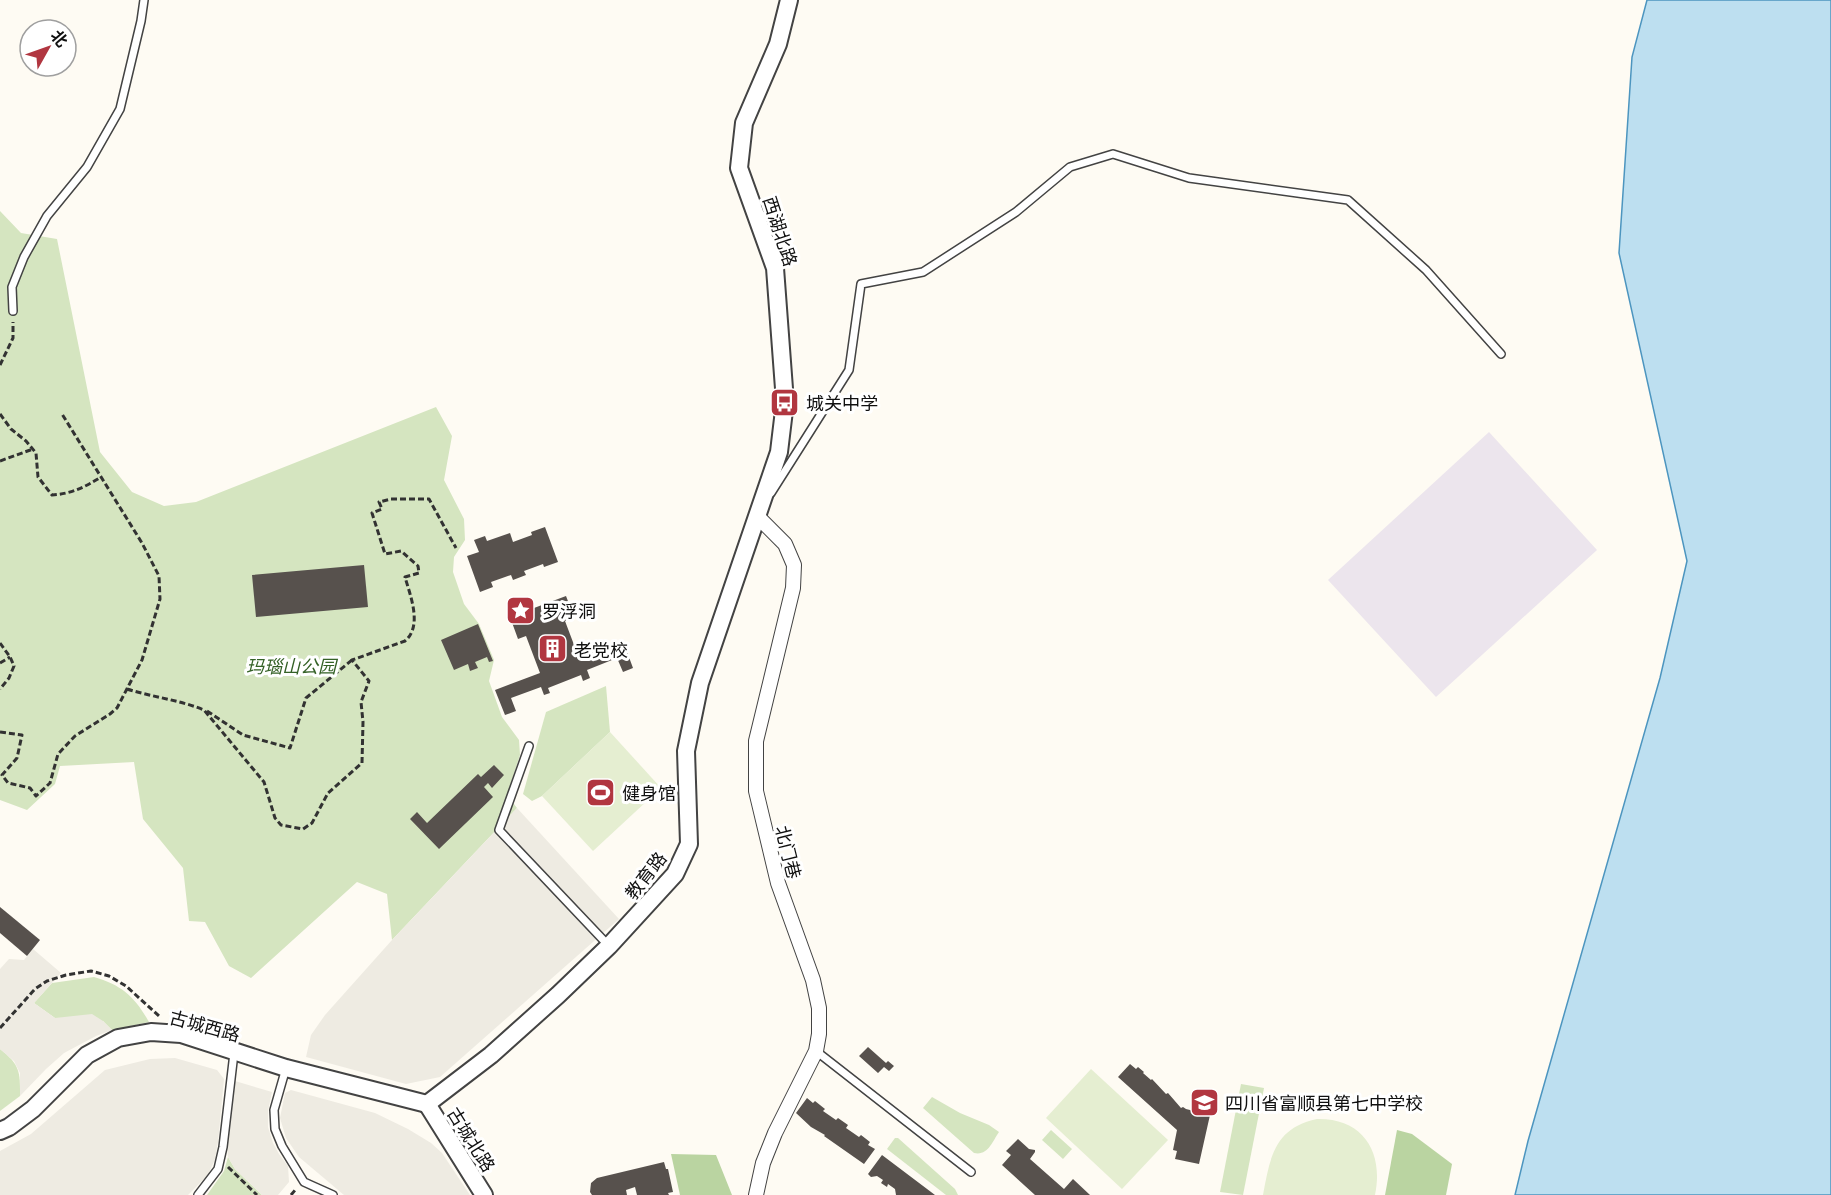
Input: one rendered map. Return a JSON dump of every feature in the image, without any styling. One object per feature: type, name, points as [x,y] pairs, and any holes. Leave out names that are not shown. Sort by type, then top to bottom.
[{"type":"street","name":"西湖北路","points":[[757,516],[779,452],[785,402],[775,268],[739,168],[744,123],[778,44],[789,0]]},
{"type":"street","name":"教育路","points":[[427,1104],[490,1055],[558,995],[609,946],[675,874],[689,844],[686,751],[700,683],[757,516]]},
{"type":"street","name":"北门巷","points":[[756,1195],[763,1163],[775,1133],[816,1051],[819,1034],[817,999],[813,980],[778,883],[756,791],[756,741],[793,588],[794,566],[784,544],[757,516]]},
{"type":"street","name":"古城西路","points":[[0,1131],[33,1109],[87,1055],[118,1038],[151,1032],[181,1034],[286,1068],[427,1104]]},
{"type":"street","name":"古城北路","points":[[427,1104],[484,1195]]},
{"type":"lane","points":[[13,311],[12,287],[24,257],[47,216],[87,166],[120,109],[144,0]]},
{"type":"lane","points":[[757,516],[849,370],[861,285],[923,272],[1016,212],[1070,167],[1113,154],[1189,178],[1348,200],[1426,270],[1501,354]]},
{"type":"lane","points":[[529,746],[499,830],[609,946]]},
{"type":"lane","points":[[816,1051],[971,1172]]},
{"type":"lane","points":[[198,1195],[218,1169],[234,1052]]},
{"type":"lane","points":[[286,1068],[274,1110],[275,1129],[282,1146],[304,1182],[333,1195]]},
{"type":"path","points":[[0,365],[13,338],[13,311]]},
{"type":"path","points":[[0,414],[11,429],[36,453],[38,477],[52,495],[65,494],[85,487],[101,477]]},
{"type":"path","points":[[0,732],[22,735],[17,758],[2,775],[8,783],[30,788],[36,796],[51,783],[58,754],[75,736],[117,708],[142,660],[160,599],[159,576],[142,543],[62,414]]},
{"type":"path","points":[[0,461],[33,449]]},
{"type":"path","points":[[127,689],[190,704],[204,710],[243,735],[290,748],[306,698],[352,660],[409,639],[415,615],[405,577],[420,573],[418,566],[401,551],[385,554],[372,513],[381,509],[379,502],[391,499],[429,499],[456,548]]},
{"type":"path","points":[[0,643],[14,666],[9,678],[0,689]]},
{"type":"path","points":[[0,663],[10,657]]},
{"type":"path","points":[[204,710],[264,782],[275,818],[281,825],[303,829],[312,823],[328,793],[362,763],[361,702],[369,681],[352,660]]},
{"type":"path","points":[[0,1028],[35,989],[47,981],[91,971],[110,976],[126,986],[181,1034]]},
{"type":"path","points":[[220,1160],[257,1195]]},
{"type":"shaded area","points":[[1489,432],[1597,550],[1436,697],[1328,580]]},
{"type":"shaded area","points":[[517,808],[619,919],[440,1077],[406,1084],[306,1057],[311,1035],[325,1015],[392,940]]},
{"type":"shaded area","points":[[33,949],[61,973],[34,1003],[55,1018],[92,1014],[112,1030],[64,1053],[20,1096],[20,1073],[14,1061],[0,1049],[0,969],[9,959],[24,960]]},
{"type":"shaded area","points":[[175,1058],[217,1070],[224,1079],[215,1159],[208,1175],[188,1195],[0,1195],[0,1151],[31,1134],[105,1070],[150,1059]]},
{"type":"shaded area","points":[[235,1081],[272,1092],[268,1111],[268,1127],[273,1143],[288,1166],[289,1182],[278,1195],[262,1195],[235,1169],[228,1157],[227,1145]]},
{"type":"shaded area","points":[[291,1090],[375,1113],[408,1129],[431,1143],[442,1153],[470,1195],[344,1195],[299,1157],[286,1138],[280,1118],[285,1093]]},
{"type":"green space","name":"玛瑙山公园","points":[[0,211],[21,233],[57,239],[100,452],[132,492],[164,506],[196,502],[436,407],[452,436],[444,480],[464,519],[465,540],[454,557],[453,572],[464,604],[479,624],[494,660],[489,681],[502,717],[519,740],[520,755],[507,795],[517,808],[392,940],[387,894],[357,882],[251,978],[229,966],[205,922],[189,921],[183,868],[143,819],[134,762],[60,766],[55,784],[27,810],[0,800]]},
{"type":"green space","points":[[606,686],[610,732],[542,796],[532,801],[523,794],[546,712]]},
{"type":"green space","name":"健身馆","points":[[610,732],[661,788],[593,851],[542,796]]},
{"type":"green space","points":[[94,977],[127,993],[149,1022],[112,1030],[103,1021],[55,1018],[34,1003],[52,983]]},
{"type":"green space","points":[[0,1049],[18,1069],[20,1096],[0,1111]]},
{"type":"green space","points":[[1091,1069],[1168,1140],[1122,1189],[1046,1118]]},
{"type":"green space","points":[[1241,1084],[1264,1088],[1243,1195],[1220,1192]]},
{"type":"green space","points":[[932,1097],[999,1132],[989,1147],[983,1152],[974,1153],[923,1108]]},
{"type":"green space","points":[[1317,1119],[1347,1124],[1367,1140],[1376,1165],[1375,1195],[1263,1195],[1268,1169],[1276,1146],[1291,1129]]},
{"type":"green space","points":[[1051,1130],[1072,1149],[1063,1159],[1042,1140]]},
{"type":"green space","points":[[1397,1130],[1412,1134],[1452,1164],[1446,1195],[1385,1195]]},
{"type":"green space","points":[[895,1138],[898,1138],[955,1189],[958,1195],[946,1195],[887,1149]]},
{"type":"green space","points":[[671,1154],[716,1155],[732,1195],[680,1195]]},
{"type":"green space","points":[[228,1157],[235,1169],[262,1195],[207,1195],[224,1171]]},
{"type":"water","points":[[1647,0],[1831,0],[1831,1195],[1515,1195],[1528,1141],[1660,678],[1687,561],[1619,253],[1632,57]]},
{"type":"building","points":[[545,527],[558,562],[544,567],[543,564],[524,571],[526,575],[513,580],[511,575],[491,582],[493,587],[480,592],[467,556],[479,552],[474,540],[485,536],[487,541],[510,533],[513,542]]},
{"type":"building","points":[[364,565],[368,607],[256,617],[252,575]]},
{"type":"building","name":"老党校","points":[[566,596],[574,617],[565,621],[579,658],[623,641],[633,668],[623,672],[617,658],[587,670],[590,678],[583,681],[581,675],[548,688],[550,693],[544,695],[541,687],[511,698],[516,711],[505,715],[495,690],[540,673],[526,636],[518,639],[510,617]]},
{"type":"building","points":[[478,624],[493,661],[489,662],[487,657],[475,662],[478,668],[470,671],[468,664],[454,670],[441,640]]},
{"type":"building","points":[[494,765],[504,775],[492,788],[488,783],[484,787],[493,797],[439,849],[410,819],[417,812],[427,823],[478,774],[481,777]]},
{"type":"building","points":[[0,907],[40,940],[27,956],[0,933]]},
{"type":"building","points":[[868,1047],[886,1063],[888,1061],[894,1066],[889,1071],[884,1067],[878,1073],[859,1056]]},
{"type":"building","points":[[1130,1064],[1144,1072],[1181,1108],[1210,1115],[1199,1164],[1175,1159],[1177,1151],[1173,1150],[1177,1130],[1118,1077]]},
{"type":"building","points":[[807,1098],[813,1103],[815,1101],[825,1109],[823,1111],[836,1120],[838,1118],[848,1125],[846,1128],[870,1142],[868,1145],[875,1149],[864,1164],[811,1127],[796,1113]]},
{"type":"building","points":[[1018,1139],[1029,1149],[1035,1150],[1030,1159],[1064,1189],[1073,1179],[1090,1195],[1035,1195],[1002,1165],[1011,1155],[1006,1151]]},
{"type":"building","points":[[882,1155],[935,1195],[896,1195],[895,1189],[888,1184],[887,1187],[881,1183],[883,1180],[877,1176],[871,1177],[868,1174]]},
{"type":"building","points":[[664,1162],[668,1169],[673,1192],[668,1193],[669,1195],[637,1195],[635,1187],[626,1190],[627,1195],[592,1195],[590,1192],[591,1183],[597,1178]]},
{"type":"place","name":"城关中学","points":[[785,402]]},
{"type":"place","name":"罗浮洞","points":[[521,610]]},
{"type":"place","name":"老党校","points":[[553,649]]},
{"type":"place","name":"健身馆","points":[[601,792]]},
{"type":"place","name":"四川省富顺县第七中学校","points":[[1204,1102]]}]
